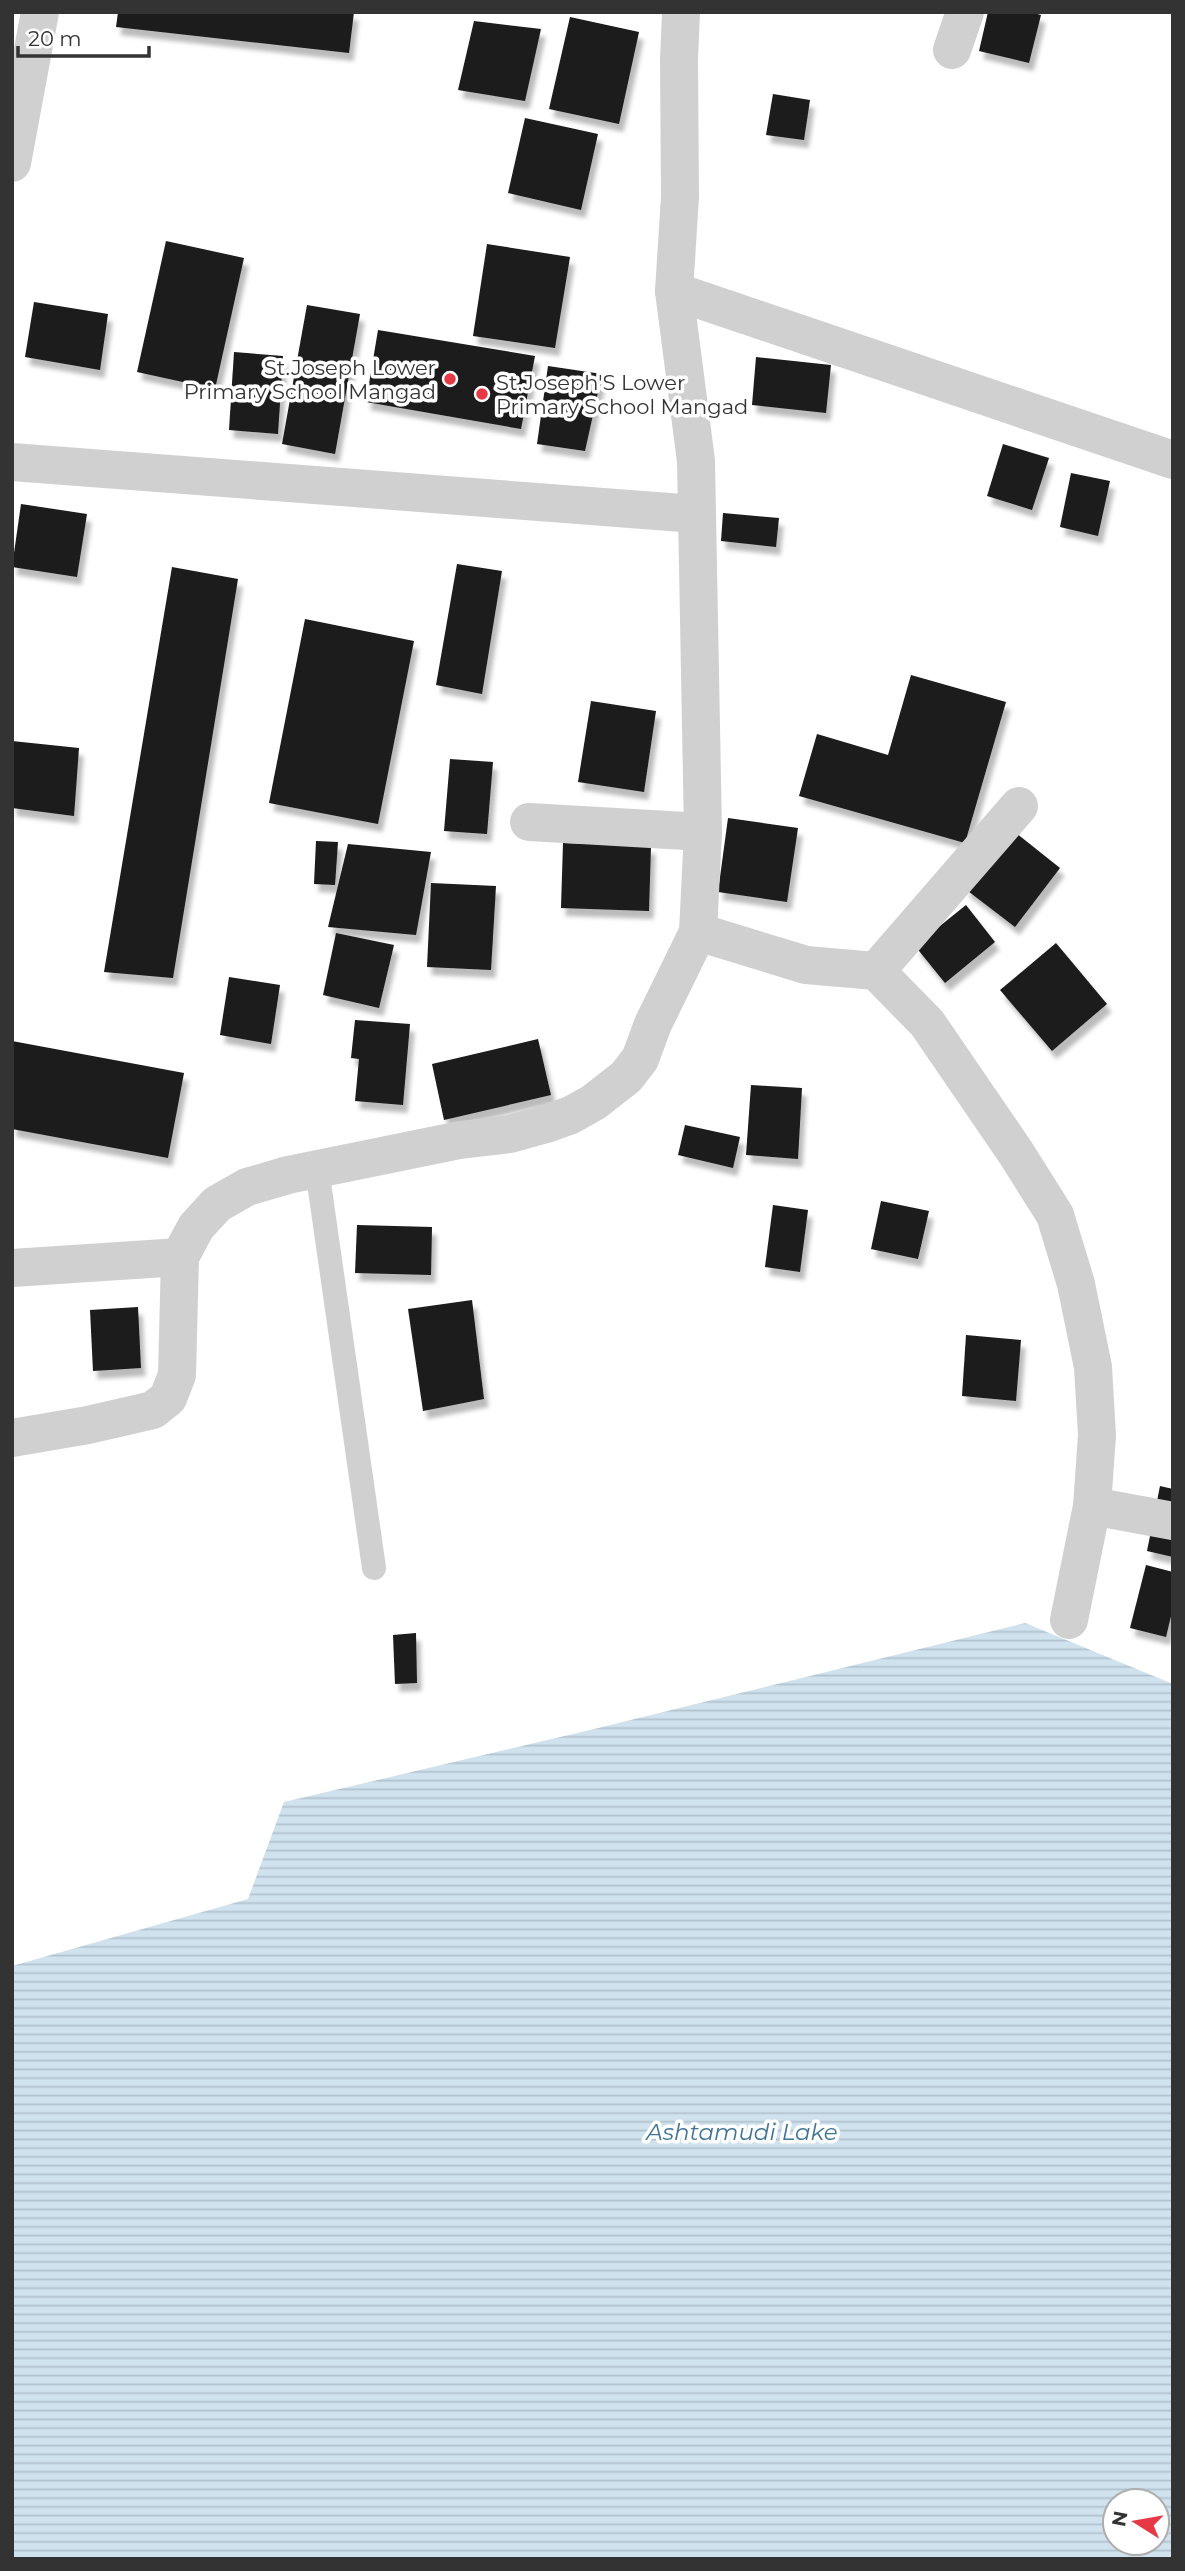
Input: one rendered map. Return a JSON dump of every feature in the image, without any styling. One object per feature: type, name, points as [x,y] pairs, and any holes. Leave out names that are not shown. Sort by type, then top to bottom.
[{"type":"street","points":[[12,163],[40,12]]},
{"type":"street","points":[[12,1438],[153,1410],[168,1398],[177,1375],[180,1257],[195,1227],[217,1203],[247,1187],[317,1169],[460,1140],[510,1134],[570,1115],[594,1102],[626,1077],[640,1059],[653,1024],[698,932],[703,832],[696,460],[674,291],[680,197],[681,12]]},
{"type":"street","points":[[952,50],[965,12]]},
{"type":"street","points":[[674,291],[1173,460]]},
{"type":"street","points":[[12,462],[696,514]]},
{"type":"street","points":[[876,971],[1019,806]]},
{"type":"street","points":[[529,822],[703,832]]},
{"type":"street","points":[[698,932],[806,965],[876,971],[927,1023],[1055,1215],[1076,1284],[1093,1367],[1097,1435],[1093,1506],[1069,1620]]},
{"type":"street","points":[[12,1268],[180,1257]]},
{"type":"street","points":[[1093,1506],[1173,1521]]},
{"type":"lane","points":[[317,1169],[374,1568]]},
{"type":"water","name":"Ashtamudi Lake","points":[[1025,1623],[1173,1684],[1173,2559],[12,2559],[12,1966],[248,1899],[284,1802]]},
{"type":"building","points":[[118,12],[354,12],[349,53],[116,27]]},
{"type":"building","points":[[988,12],[1030,12],[1041,15],[1029,63],[979,51]]},
{"type":"building","points":[[570,17],[639,32],[619,124],[549,109]]},
{"type":"building","points":[[474,21],[541,29],[525,101],[458,90]]},
{"type":"building","points":[[773,94],[810,100],[804,140],[766,135]]},
{"type":"building","points":[[525,118],[598,134],[581,210],[508,193]]},
{"type":"building","points":[[166,241],[244,258],[215,389],[137,372]]},
{"type":"building","points":[[487,244],[570,257],[555,348],[473,336]]},
{"type":"building","points":[[34,302],[108,314],[100,370],[25,357]]},
{"type":"building","points":[[307,305],[360,314],[335,454],[282,444]]},
{"type":"building","name":"St.Joseph Lower Primary School Mangad","points":[[378,330],[535,356],[521,429],[366,402]]},
{"type":"building","points":[[234,352],[283,356],[278,434],[229,430]]},
{"type":"building","points":[[756,357],[831,365],[826,413],[752,405]]},
{"type":"building","points":[[548,366],[602,374],[585,451],[537,444]]},
{"type":"building","points":[[1003,444],[1049,458],[1032,510],[987,496]]},
{"type":"building","points":[[1071,473],[1110,481],[1098,536],[1060,527]]},
{"type":"building","points":[[21,504],[87,514],[77,577],[12,567]]},
{"type":"building","points":[[723,513],[779,518],[776,547],[721,541]]},
{"type":"building","points":[[457,564],[502,571],[482,694],[436,685]]},
{"type":"building","points":[[172,567],[238,579],[173,978],[104,972]]},
{"type":"building","points":[[305,619],[414,641],[378,824],[269,803]]},
{"type":"building","points":[[911,675],[1006,702],[965,843],[799,796],[817,734],[888,755]]},
{"type":"building","points":[[591,701],[656,711],[644,792],[578,782]]},
{"type":"building","points":[[12,741],[79,748],[74,816],[12,808]]},
{"type":"building","points":[[450,759],[493,762],[487,834],[444,831]]},
{"type":"building","points":[[728,818],[798,828],[787,902],[718,892]]},
{"type":"building","points":[[1011,829],[1060,868],[1015,927],[964,888]]},
{"type":"building","points":[[316,841],[338,842],[335,885],[314,884]]},
{"type":"building","points":[[563,843],[651,846],[649,911],[561,908]]},
{"type":"building","points":[[348,844],[431,852],[416,935],[328,927]]},
{"type":"building","points":[[431,883],[496,886],[491,970],[427,967]]},
{"type":"building","points":[[966,905],[995,942],[945,983],[915,946]]},
{"type":"building","points":[[336,933],[394,945],[379,1008],[323,995]]},
{"type":"building","points":[[1056,943],[1107,1004],[1052,1051],[1000,990]]},
{"type":"building","points":[[229,977],[280,985],[271,1044],[220,1035]]},
{"type":"building","points":[[355,1020],[410,1024],[403,1105],[355,1101],[359,1059],[351,1058]]},
{"type":"building","points":[[538,1039],[551,1095],[444,1120],[432,1064]]},
{"type":"building","points":[[12,1041],[184,1073],[168,1158],[12,1129]]},
{"type":"building","points":[[751,1085],[802,1088],[798,1159],[746,1155]]},
{"type":"building","points":[[685,1125],[740,1137],[733,1168],[678,1155]]},
{"type":"building","points":[[881,1201],[929,1211],[918,1259],[871,1249]]},
{"type":"building","points":[[773,1205],[808,1210],[800,1272],[765,1267]]},
{"type":"building","points":[[357,1225],[432,1227],[431,1275],[355,1273]]},
{"type":"building","points":[[472,1300],[484,1399],[423,1411],[408,1309]]},
{"type":"building","points":[[138,1307],[141,1368],[93,1371],[90,1310]]},
{"type":"building","points":[[966,1335],[1021,1340],[1016,1401],[962,1396]]},
{"type":"building","points":[[1160,1486],[1173,1489],[1173,1557],[1147,1551]]},
{"type":"building","points":[[1146,1565],[1173,1572],[1173,1608],[1166,1637],[1130,1628]]},
{"type":"building","points":[[416,1633],[417,1683],[395,1684],[393,1635]]},
{"type":"place","name":"St.Joseph Lower Primary School Mangad","points":[[450,379]]},
{"type":"place","name":"St.Joseph'S Lower Primary School Mangad","points":[[482,394]]}]
